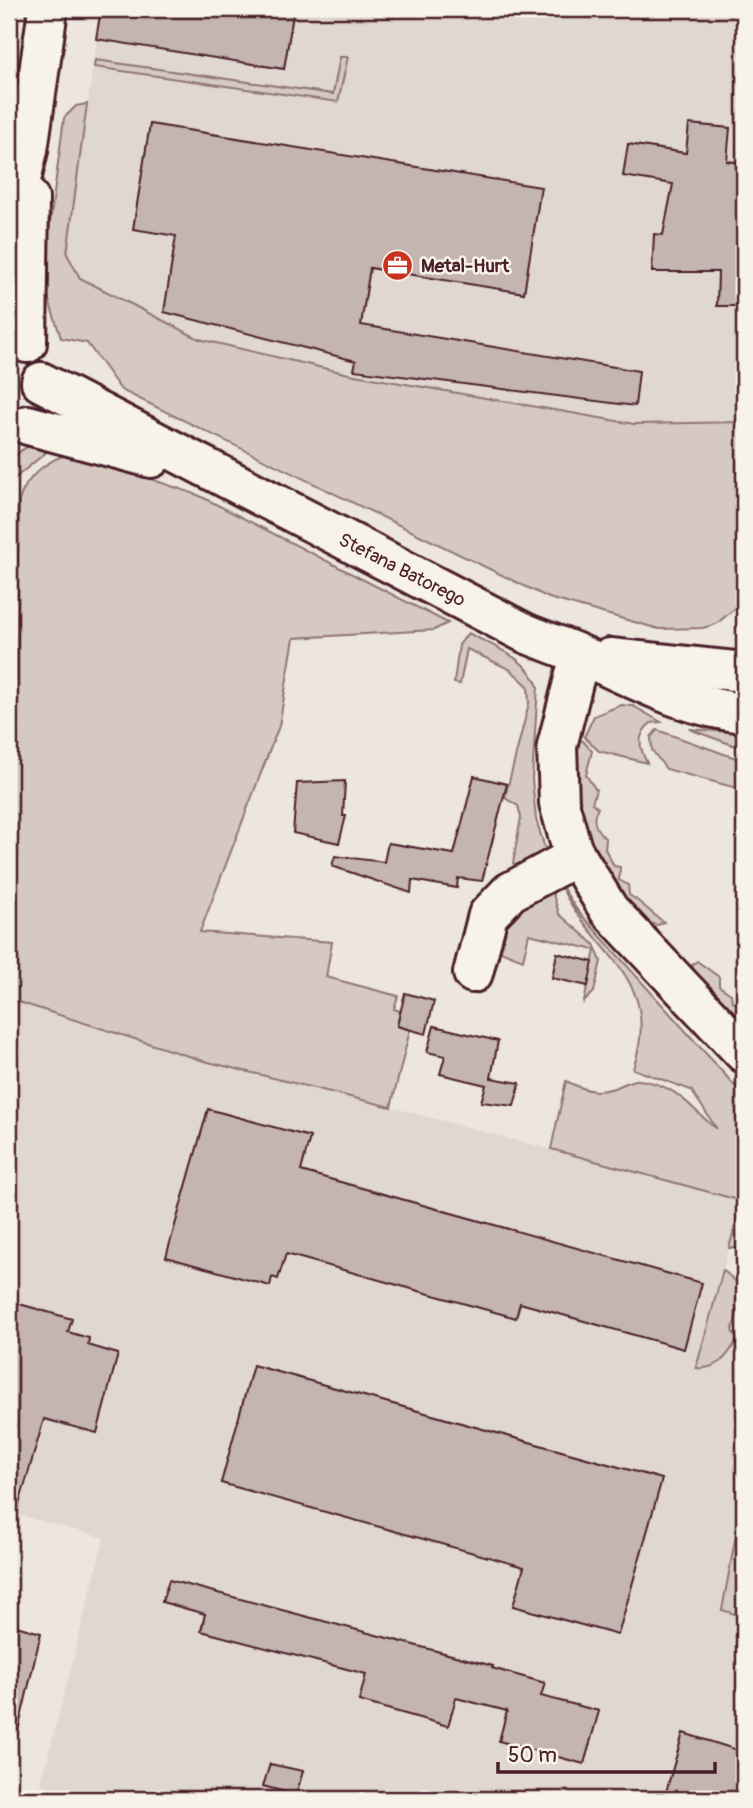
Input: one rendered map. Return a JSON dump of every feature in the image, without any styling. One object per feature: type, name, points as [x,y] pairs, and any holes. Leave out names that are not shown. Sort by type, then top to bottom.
[{"type":"street","points":[[9,232],[28,150],[48,9]]},
{"type":"street","points":[[18,433],[37,406],[41,382],[35,358],[18,336],[28,150]]},
{"type":"street","name":"Stefana Batorego","points":[[41,382],[513,627],[580,655],[642,686],[697,706],[744,713]]},
{"type":"street","name":"Stefana Batorego","points":[[18,433],[226,480]]},
{"type":"street","name":"Stefana Batorego","points":[[580,655],[728,671],[744,651]]},
{"type":"street","points":[[580,655],[558,737],[556,771],[562,818],[575,857],[614,916],[744,1053]]},
{"type":"street","points":[[473,972],[488,915],[510,892],[575,857]]},
{"type":"shaded area","points":[[101,9],[744,9],[744,422],[634,424],[349,374],[199,339],[80,278],[67,254]]},
{"type":"shaded area","points":[[340,57],[348,57],[338,102],[94,67],[95,60],[333,94]]},
{"type":"shaded area","points":[[87,104],[67,254],[80,278],[199,339],[349,374],[634,424],[744,422],[744,601],[716,624],[703,628],[659,629],[549,598],[121,390],[87,343],[61,338],[45,288],[45,261],[64,118],[76,106]]},
{"type":"shaded area","points":[[37,443],[56,444],[9,483],[14,457],[23,449]]},
{"type":"shaded area","points":[[73,453],[198,495],[448,623],[434,630],[294,638],[279,726],[200,932],[332,942],[326,977],[398,996],[394,1009],[400,1011],[397,1026],[410,1030],[391,1107],[204,1061],[9,999],[9,768],[16,693],[19,501],[33,476],[55,459]]},
{"type":"shaded area","points":[[468,633],[518,660],[533,676],[538,686],[532,779],[536,819],[547,855],[520,871],[513,863],[521,817],[518,806],[505,798],[529,703],[528,686],[511,670],[467,649],[460,684],[454,683],[459,645]]},
{"type":"shaded area","points":[[621,705],[633,706],[661,722],[651,723],[641,737],[642,752],[647,763],[599,751],[584,737],[594,716]]},
{"type":"shaded area","points":[[689,729],[744,733],[744,749]]},
{"type":"shaded area","points":[[657,730],[744,761],[744,790],[666,769],[652,750],[651,737]]},
{"type":"shaded area","points":[[574,739],[583,741],[592,751],[586,775],[596,790],[592,803],[598,808],[594,821],[606,839],[605,849],[614,866],[620,867],[619,880],[628,885],[629,895],[664,922],[658,925],[640,916],[616,890],[593,851],[577,786]]},
{"type":"shaded area","points":[[549,881],[559,914],[594,944],[601,961],[594,992],[584,1002],[595,950],[529,934],[523,960],[498,950],[499,914]]},
{"type":"shaded area","points":[[559,882],[577,910],[744,1096],[744,1248],[729,1248],[742,1201],[551,1149],[566,1081],[595,1091],[608,1090],[635,1080],[653,1083],[674,1092],[717,1129],[691,1090],[633,1069],[640,1037],[639,1011],[632,988],[573,907]]},
{"type":"shaded area","points":[[697,961],[719,977],[719,986],[731,994],[732,1001],[744,1008],[744,1026],[694,972],[692,965]]},
{"type":"shaded area","points":[[9,999],[204,1061],[391,1107],[742,1201],[706,1329],[744,1342],[744,1799],[84,1799],[83,1795],[41,1784],[104,1538],[9,1512]]},
{"type":"shaded area","points":[[723,1270],[744,1289],[732,1331],[738,1339],[721,1361],[710,1367],[696,1368]]},
{"type":"shaded area","points":[[744,1492],[744,1617],[722,1610]]},
{"type":"building","points":[[101,9],[294,9],[284,69],[96,39]]},
{"type":"building","points":[[150,124],[541,187],[524,293],[370,268],[361,325],[639,371],[635,406],[354,370],[356,361],[164,312],[176,236],[133,229]]},
{"type":"building","points":[[689,124],[730,128],[727,161],[744,163],[744,306],[717,306],[718,272],[652,272],[654,234],[663,235],[673,184],[623,176],[628,144],[686,153]]},
{"type":"building","points":[[474,776],[507,784],[482,881],[458,878],[457,888],[412,880],[411,893],[332,866],[335,856],[384,862],[388,843],[454,854]]},
{"type":"building","points":[[345,781],[343,816],[346,816],[339,843],[293,833],[297,783]]},
{"type":"building","points":[[557,953],[593,962],[588,986],[552,978]]},
{"type":"building","points":[[405,993],[434,1001],[426,1034],[397,1026]]},
{"type":"building","points":[[434,1026],[498,1041],[491,1078],[520,1083],[514,1106],[481,1102],[486,1085],[440,1074],[445,1056],[427,1052]]},
{"type":"building","points":[[208,1109],[310,1137],[301,1171],[702,1283],[684,1349],[520,1303],[516,1318],[286,1254],[278,1279],[272,1277],[270,1286],[166,1257]]},
{"type":"building","points":[[9,1301],[72,1319],[68,1332],[89,1338],[88,1345],[118,1354],[97,1433],[44,1419],[15,1518],[9,1517]]},
{"type":"building","points":[[253,1365],[662,1479],[618,1635],[513,1606],[524,1567],[221,1483]]},
{"type":"building","points":[[169,1580],[493,1666],[492,1668],[545,1683],[541,1696],[599,1711],[584,1764],[499,1741],[507,1711],[456,1698],[448,1726],[359,1701],[366,1674],[201,1631],[205,1614],[162,1602]]},
{"type":"building","points":[[9,1624],[41,1633],[18,1731],[9,1730]]},
{"type":"building","points":[[683,1733],[744,1752],[744,1799],[664,1799]]},
{"type":"building","points":[[270,1764],[303,1771],[296,1795],[263,1786]]},
{"type":"place","name":"Metal-Hurt","points":[[398,266]]}]
